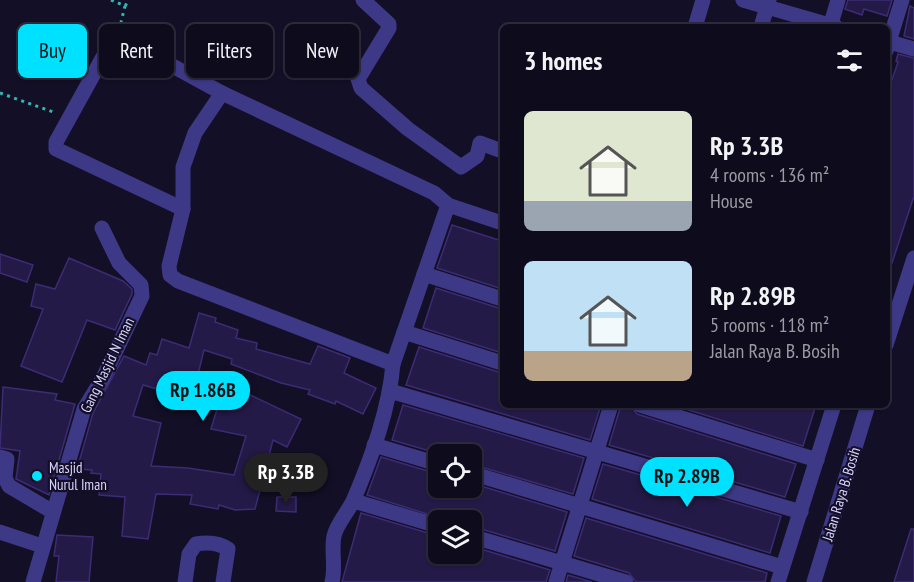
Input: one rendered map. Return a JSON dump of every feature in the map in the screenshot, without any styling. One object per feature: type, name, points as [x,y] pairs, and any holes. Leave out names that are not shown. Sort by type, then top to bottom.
[{"type":"street","points":[[363,0],[389,24],[389,28],[358,79],[361,88],[408,129],[461,167],[477,156],[480,143],[500,150]]},
{"type":"street","points":[[696,24],[703,0]]},
{"type":"street","points":[[743,0],[768,4],[826,24]]},
{"type":"street","points":[[832,24],[838,0]]},
{"type":"street","points":[[890,36],[902,0]]},
{"type":"street","points":[[762,24],[768,4]]},
{"type":"street","points":[[890,45],[914,49]]},
{"type":"street","points":[[99,63],[56,142],[58,151],[183,209]]},
{"type":"street","points":[[174,67],[222,93],[434,193],[448,205],[500,222]]},
{"type":"street","points":[[222,93],[195,133],[183,167],[183,209],[169,266],[170,274],[178,281],[393,364]]},
{"type":"street","points":[[332,582],[335,571],[334,535],[354,501],[374,446],[390,391],[393,364],[448,205]]},
{"type":"street","name":"Gang Masjid N Iman","points":[[33,582],[84,408],[103,378],[142,296],[141,285],[119,263],[102,228]]},
{"type":"street","points":[[890,319],[893,299],[914,258]]},
{"type":"street","points":[[424,274],[500,298]]},
{"type":"street","points":[[404,332],[500,362]]},
{"type":"street","points":[[390,391],[597,450],[801,512]]},
{"type":"street","points":[[556,582],[610,408]]},
{"type":"street","points":[[650,408],[817,460]]},
{"type":"street","points":[[482,476],[580,504],[780,575],[833,408]]},
{"type":"street","name":"Jalan Raya B. Bosih","points":[[814,582],[867,408]]},
{"type":"street","points":[[374,446],[428,461]]},
{"type":"street","points":[[0,457],[7,459],[5,478],[9,486],[53,512]]},
{"type":"street","points":[[354,501],[428,523]]},
{"type":"street","points":[[0,532],[42,546]]},
{"type":"street","points":[[482,539],[626,582]]},
{"type":"street","points":[[185,582],[189,554],[196,544],[205,542],[222,545],[228,549],[223,582]]},
{"type":"path","points":[[111,0],[125,6]]},
{"type":"path","points":[[121,24],[125,6],[129,0]]},
{"type":"path","points":[[0,93],[69,118]]},
{"type":"building","points":[[848,0],[892,0],[887,16],[864,9],[862,15],[845,9]]},
{"type":"building","points":[[910,6],[914,8],[914,39],[904,36]]},
{"type":"building","points":[[898,54],[914,58],[914,196],[890,269],[890,85],[898,62],[896,61]]},
{"type":"building","points":[[452,225],[500,240],[500,288],[437,268]]},
{"type":"building","points":[[0,254],[33,265],[27,282],[0,273]]},
{"type":"building","points":[[69,258],[123,281],[132,289],[132,294],[115,330],[87,320],[62,382],[21,366],[43,309],[31,306],[36,284],[55,289]]},
{"type":"building","points":[[436,288],[500,308],[500,352],[423,328]]},
{"type":"building","points":[[199,313],[216,318],[215,322],[238,330],[236,338],[257,343],[256,349],[310,364],[318,346],[350,358],[344,373],[376,388],[363,414],[336,401],[335,404],[308,394],[310,390],[281,383],[231,364],[232,359],[204,350],[192,399],[143,385],[133,416],[161,423],[151,466],[188,468],[234,475],[246,436],[211,429],[225,383],[301,419],[287,447],[273,440],[255,509],[235,510],[219,505],[218,509],[190,504],[192,495],[156,494],[148,539],[122,536],[125,497],[99,495],[101,474],[91,473],[92,470],[77,469],[93,413],[124,356],[146,365],[150,353],[157,355],[162,339],[189,348]]},
{"type":"building","points":[[419,347],[500,372],[500,408],[600,408],[590,440],[406,385]]},
{"type":"building","points":[[3,387],[57,394],[55,400],[75,404],[49,495],[16,479],[20,451],[0,448]]},
{"type":"building","points":[[403,405],[584,458],[573,494],[482,467],[482,444],[428,444],[428,450],[392,440]]},
{"type":"building","points":[[620,408],[632,408],[637,414],[796,464],[785,497],[609,445]]},
{"type":"building","points":[[683,408],[815,408],[803,446]]},
{"type":"building","points":[[381,457],[428,471],[428,498],[482,498],[482,486],[567,512],[555,551],[482,529],[482,510],[428,510],[428,514],[367,495]]},
{"type":"building","points":[[603,464],[781,516],[770,553],[592,499]]},
{"type":"building","points":[[277,497],[296,497],[296,512],[276,511]]},
{"type":"building","points":[[361,513],[428,533],[428,564],[482,564],[482,549],[550,570],[546,582],[342,582]]},
{"type":"building","points":[[586,518],[767,573],[765,582],[636,582],[629,573],[574,556]]},
{"type":"building","points":[[911,529],[914,529],[914,582],[894,582]]},
{"type":"building","points":[[57,535],[93,537],[89,582],[56,582],[59,556],[54,556]]},
{"type":"building","points":[[568,575],[592,582],[566,582]]},
{"type":"place","name":"Masjid Nurul Iman","points":[[37,476]]}]
